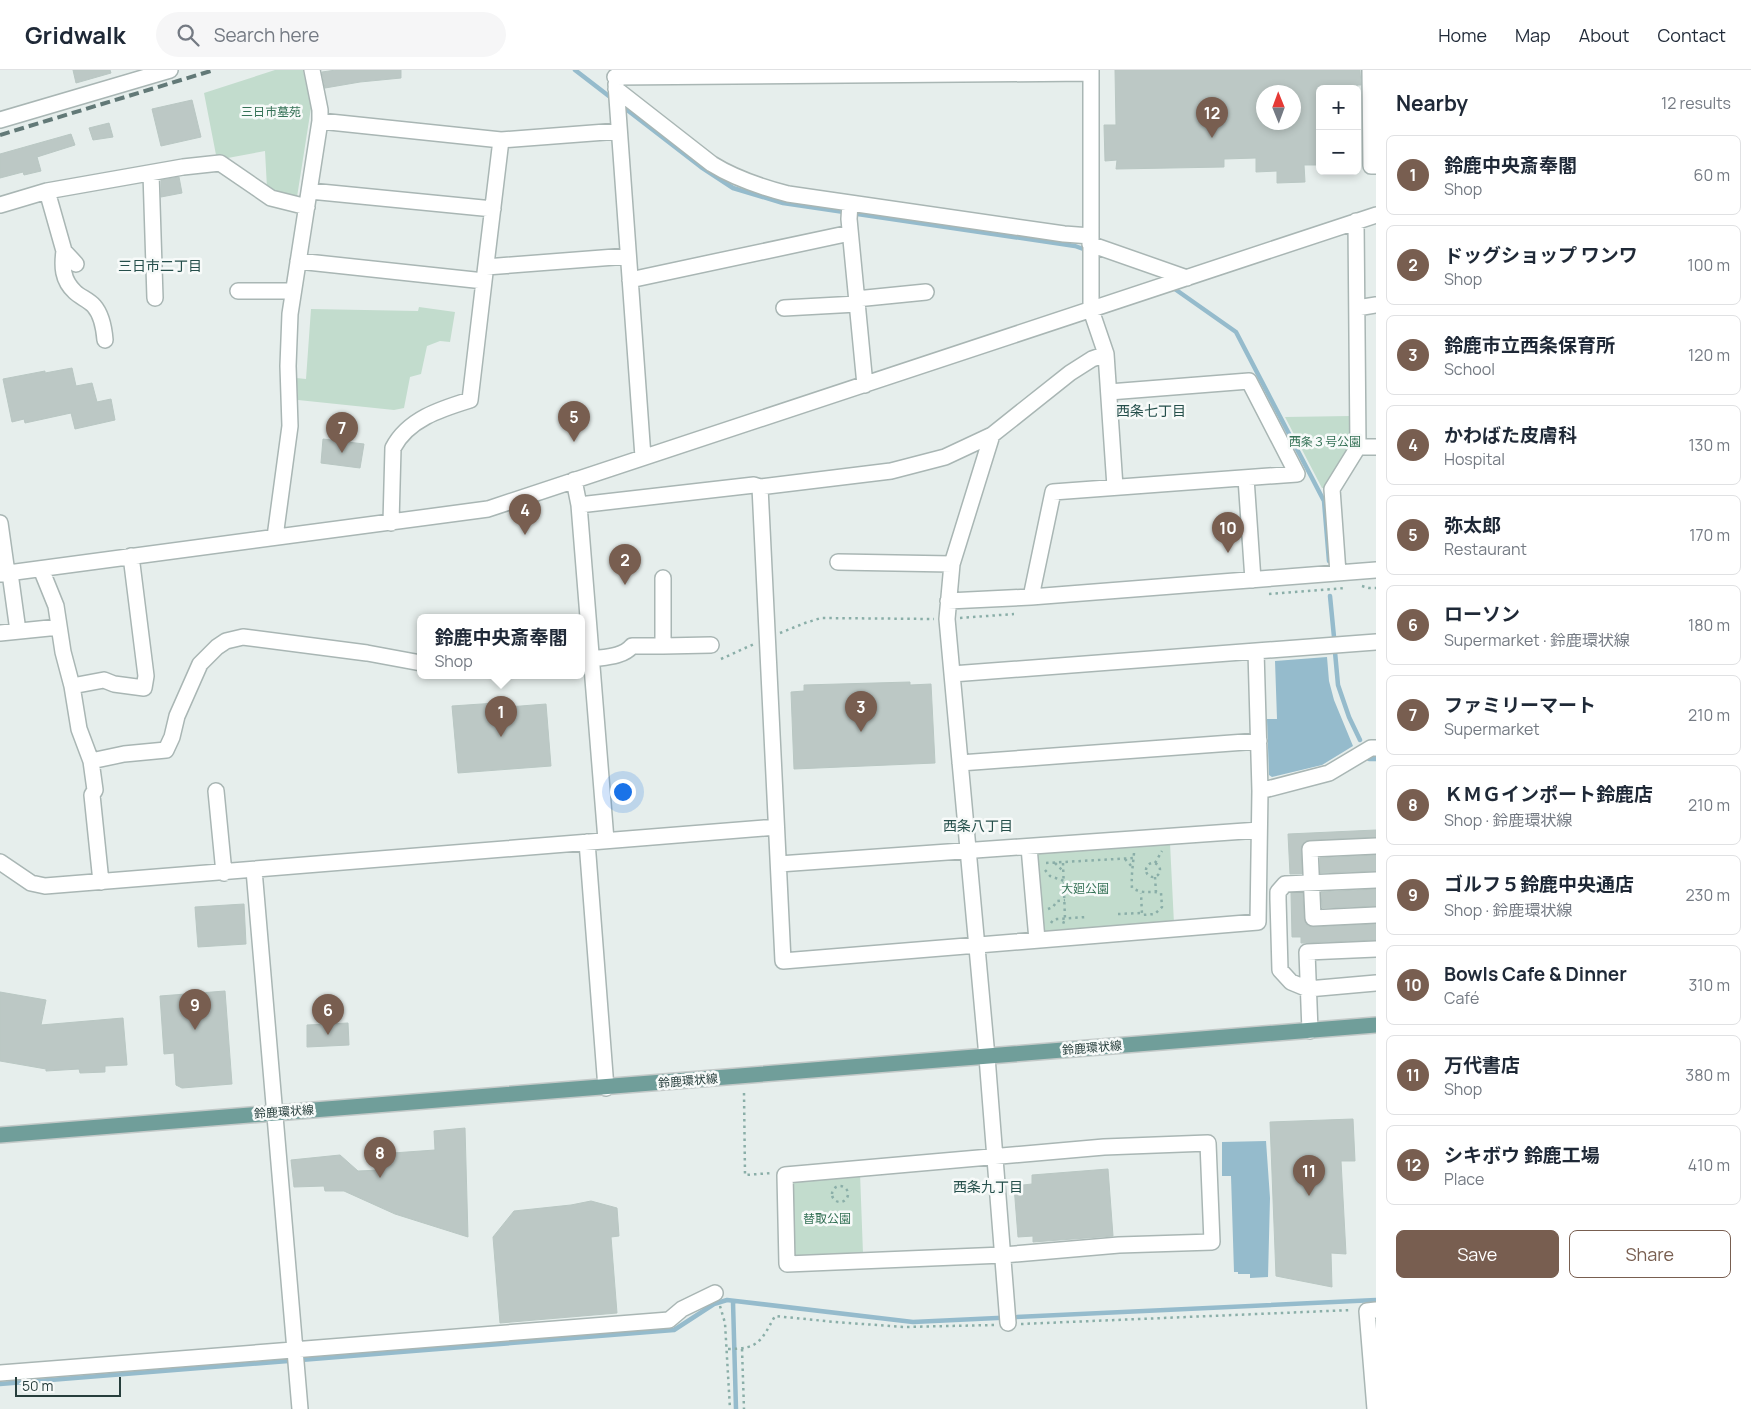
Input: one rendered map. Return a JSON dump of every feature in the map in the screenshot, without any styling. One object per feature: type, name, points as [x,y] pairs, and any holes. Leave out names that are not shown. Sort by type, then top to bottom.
[{"type":"main road","name":"鈴鹿環状線","points":[[0,1135],[1376,1025]]},
{"type":"street","points":[[0,120],[170,70]]},
{"type":"street","points":[[276,537],[290,426],[288,366],[293,291],[320,121],[320,110],[312,70]]},
{"type":"street","points":[[1370,70],[1373,134],[1371,166],[1376,166]]},
{"type":"street","points":[[616,83],[825,72],[1091,71],[1091,310],[1106,354],[1115,487]]},
{"type":"street","points":[[616,83],[712,164],[728,174],[763,188],[788,194],[1064,234],[1187,278]]},
{"type":"street","points":[[616,83],[643,456]]},
{"type":"street","points":[[320,121],[501,140],[619,131]]},
{"type":"street","points":[[391,523],[393,448],[396,443],[409,427],[423,418],[470,400],[501,140]]},
{"type":"street","points":[[0,205],[47,191],[151,172],[220,163],[271,198],[307,207]]},
{"type":"street","points":[[151,172],[154,298]]},
{"type":"street","points":[[310,190],[493,209]]},
{"type":"street","points":[[47,191],[64,251],[63,271],[68,284],[74,292],[93,305],[100,314],[105,340]]},
{"type":"street","points":[[850,202],[849,226],[865,385]]},
{"type":"street","points":[[6,574],[488,509],[643,456],[865,385],[1376,215]]},
{"type":"street","points":[[1338,573],[1332,489],[1358,447],[1356,221]]},
{"type":"street","points":[[630,280],[849,226]]},
{"type":"street","points":[[64,251],[76,264]]},
{"type":"street","points":[[298,261],[485,274],[628,256]]},
{"type":"street","points":[[238,291],[293,291]]},
{"type":"street","points":[[784,308],[926,292]]},
{"type":"street","points":[[1357,308],[1376,305]]},
{"type":"street","points":[[579,505],[754,485],[760,487],[891,471],[945,457],[992,435],[1070,373],[1092,359],[1106,354]]},
{"type":"street","points":[[1030,597],[1053,492],[1297,474],[1249,381],[1109,392]]},
{"type":"street","points":[[992,435],[952,564],[947,619],[988,1057],[1008,1324]]},
{"type":"street","points":[[1358,447],[1376,447]]},
{"type":"street","points":[[1246,478],[1254,580]]},
{"type":"street","points":[[574,480],[579,505],[588,664],[606,840]]},
{"type":"street","points":[[760,487],[783,961],[1258,922],[1260,791],[1256,651]]},
{"type":"street","points":[[0,524],[6,574],[18,631]]},
{"type":"street","points":[[72,686],[104,680],[114,684],[144,688],[146,676],[131,556]]},
{"type":"street","points":[[838,562],[952,564]]},
{"type":"street","points":[[41,569],[56,606],[63,652],[72,686],[78,730],[91,761],[95,790],[92,795],[101,882]]},
{"type":"street","points":[[948,601],[1030,597],[1376,570]]},
{"type":"street","points":[[663,578],[663,646]]},
{"type":"street","points":[[0,633],[59,627]]},
{"type":"street","points":[[91,761],[124,754],[166,750],[172,737],[177,716],[200,664],[226,641],[243,637],[367,653],[417,662]]},
{"type":"street","points":[[952,674],[1376,642]]},
{"type":"street","points":[[588,664],[628,651],[632,646],[711,645]]},
{"type":"street","points":[[960,763],[1259,741]]},
{"type":"street","points":[[1260,791],[1329,773],[1371,748],[1376,748]]},
{"type":"street","points":[[216,791],[224,873]]},
{"type":"street","points":[[0,862],[31,883],[45,886],[776,827]]},
{"type":"street","points":[[779,864],[1259,830]]},
{"type":"street","points":[[587,842],[606,1088]]},
{"type":"street","points":[[1376,846],[1310,849],[1313,918],[1376,915]]},
{"type":"street","points":[[1029,847],[1038,940]]},
{"type":"street","points":[[254,870],[300,1409]]},
{"type":"street","points":[[1376,880],[1285,884],[1278,892],[1280,970],[1291,982],[1308,989],[1376,983]]},
{"type":"street","points":[[1310,1031],[1307,952],[1376,949]]},
{"type":"street","points":[[1208,1143],[1212,1242],[1119,1245],[1003,1255],[787,1264],[785,1175],[995,1157],[1104,1147],[1208,1143]]},
{"type":"street","points":[[0,1373],[296,1357],[368,1345],[669,1320],[682,1309],[715,1293]]},
{"type":"street","points":[[1371,1311],[1375,1409]]},
{"type":"path","points":[[1118,914],[1155,914],[1162,908],[1161,893],[1141,893],[1132,888],[1133,854],[1139,847]]},
{"type":"path","points":[[1112,854],[1113,859]]},
{"type":"path","points":[[1091,856],[1091,861]]},
{"type":"path","points":[[1046,863],[1133,858]]},
{"type":"path","points":[[1124,859],[1134,869]]},
{"type":"path","points":[[1063,862],[1065,918],[1063,931]]},
{"type":"path","points":[[1055,863],[1064,872]]},
{"type":"path","points":[[1155,877],[1150,877],[1146,874],[1146,867],[1152,863],[1160,867],[1160,872],[1155,877],[1156,892]]},
{"type":"path","points":[[1141,893],[1142,913]]},
{"type":"path","points":[[1063,925],[1051,925],[1051,922],[1065,918],[1087,917]]},
{"type":"path","points":[[744,1093],[745,1175],[780,1173],[785,1175]]},
{"type":"path","points":[[842,1186],[847,1189],[848,1196],[845,1201],[839,1202],[835,1200],[832,1192],[835,1188],[842,1186]]},
{"type":"path","points":[[721,1308],[729,1349],[730,1409]]},
{"type":"path","points":[[729,1349],[740,1349],[760,1341],[775,1316],[904,1327],[1371,1311]]},
{"type":"path","points":[[740,1349],[744,1409]]},
{"type":"green space","name":"三日市墓苑","points":[[275,70],[303,70],[311,108],[297,197],[267,188],[265,151],[217,160],[204,93]]},
{"type":"green space","points":[[419,307],[455,312],[450,342],[440,341],[427,346],[421,374],[410,377],[404,408],[394,410],[298,400],[296,378],[306,379],[311,309],[418,311]]},
{"type":"green space","name":"西条３号公園","points":[[1350,416],[1350,451],[1327,488],[1322,488],[1285,417]]},
{"type":"green space","name":"大廻公園","points":[[1170,843],[1174,924],[1046,934],[1041,930],[1034,856],[1039,851]]},
{"type":"green space","name":"替取公園","points":[[860,1173],[863,1254],[797,1256],[792,1252],[791,1185],[796,1180]]},
{"type":"water","points":[[1327,657],[1329,681],[1334,700],[1353,746],[1322,765],[1272,777],[1269,775],[1267,719],[1277,719],[1275,661]]},
{"type":"water","points":[[1266,1141],[1270,1198],[1268,1277],[1250,1278],[1250,1274],[1234,1272],[1231,1176],[1222,1176],[1222,1142]]},
{"type":"building","points":[[73,70],[110,70],[111,73],[76,83]]},
{"type":"building","points":[[336,70],[401,70],[401,78],[325,88],[322,72]]},
{"type":"building","points":[[1115,70],[1360,70],[1361,85],[1316,85],[1316,165],[1304,165],[1305,182],[1277,183],[1277,171],[1256,172],[1256,158],[1224,159],[1224,167],[1116,169],[1117,160],[1105,161],[1104,125],[1116,125]]},
{"type":"building","points":[[192,100],[201,137],[161,146],[152,109]]},
{"type":"building","points":[[109,123],[113,137],[93,140],[89,128]]},
{"type":"building","points":[[71,134],[75,145],[37,157],[41,171],[24,175],[23,172],[0,178],[0,154]]},
{"type":"building","points":[[179,177],[182,193],[161,197],[161,180]]},
{"type":"building","points":[[72,368],[76,386],[92,383],[97,402],[111,399],[115,420],[75,429],[71,413],[25,423],[24,419],[12,422],[3,379]]},
{"type":"building","points":[[323,439],[364,444],[360,468],[321,463]]},
{"type":"building","points":[[910,682],[910,685],[931,684],[935,763],[794,769],[791,692],[804,691],[804,685]]},
{"type":"building","points":[[496,703],[496,708],[546,704],[551,766],[458,773],[452,706]]},
{"type":"building","points":[[1376,830],[1376,837],[1305,841],[1301,849],[1302,874],[1290,874],[1288,834]]},
{"type":"building","points":[[1376,855],[1376,871],[1320,873],[1320,858]]},
{"type":"building","points":[[1376,889],[1376,906],[1322,908],[1321,892]]},
{"type":"building","points":[[1291,893],[1303,893],[1304,918],[1308,926],[1376,924],[1376,940],[1301,943],[1301,937],[1292,937]]},
{"type":"building","points":[[244,904],[246,944],[198,947],[195,907]]},
{"type":"building","points":[[225,991],[232,1084],[182,1088],[176,1085],[174,1053],[164,1054],[160,996]]},
{"type":"building","points":[[0,992],[46,1000],[41,1025],[123,1018],[127,1065],[105,1066],[105,1072],[80,1073],[79,1069],[46,1071],[46,1069],[0,1061]]},
{"type":"building","points":[[348,1023],[349,1045],[307,1047],[307,1025]]},
{"type":"building","points":[[1353,1119],[1355,1161],[1341,1161],[1346,1254],[1331,1253],[1332,1287],[1276,1276],[1270,1122]]},
{"type":"building","points":[[465,1128],[468,1237],[395,1214],[344,1191],[325,1191],[324,1186],[294,1187],[291,1160],[340,1155],[358,1171],[380,1170],[393,1153],[435,1150],[434,1131]]},
{"type":"building","points":[[1108,1169],[1113,1236],[1033,1242],[1033,1236],[1018,1237],[1014,1186],[1032,1184],[1032,1175]]},
{"type":"building","points":[[591,1201],[617,1208],[619,1236],[611,1237],[617,1313],[500,1323],[493,1237],[514,1211]]},
{"type":"waterway","points":[[575,70],[614,100]]},
{"type":"waterway","points":[[622,106],[701,167],[733,188],[783,203],[1075,246],[1089,251]]},
{"type":"waterway","points":[[1172,287],[1236,332],[1324,501],[1329,561]]},
{"type":"waterway","points":[[1330,596],[1334,637]]},
{"type":"waterway","points":[[1335,652],[1338,685],[1349,717],[1360,740]]},
{"type":"waterway","points":[[1369,759],[1376,759]]},
{"type":"waterway","points":[[0,1384],[674,1330],[714,1304],[727,1300],[913,1322],[1376,1300]]},
{"type":"waterway","points":[[733,1302],[736,1409]]},
{"type":"railway","points":[[0,135],[214,70]]},
{"type":"place","name":"シキボウ 鈴鹿工場","points":[[1212,138]]},
{"type":"place","name":"弥太郎","points":[[574,442]]},
{"type":"place","name":"ファミリーマート","points":[[342,453]]},
{"type":"place","name":"かわばた皮膚科","points":[[525,535]]},
{"type":"place","name":"Bowls Cafe & Dinner","points":[[1228,553]]},
{"type":"place","name":"ドッグショップ ワンワ","points":[[625,585]]},
{"type":"place","name":"鈴鹿市立西条保育所","points":[[861,732]]},
{"type":"place","name":"鈴鹿中央斎奉閣","points":[[501,737]]},
{"type":"place","name":"ゴルフ５鈴鹿中央通店","points":[[195,1030]]},
{"type":"place","name":"ローソン","points":[[328,1035]]},
{"type":"place","name":"ＫＭＧインポート鈴鹿店","points":[[380,1178]]},
{"type":"place","name":"万代書店","points":[[1309,1196]]},
{"type":"district","name":"三日市二丁目","points":[[160,266]]},
{"type":"district","name":"西条七丁目","points":[[1151,411]]},
{"type":"district","name":"西条八丁目","points":[[978,826]]},
{"type":"district","name":"西条九丁目","points":[[988,1187]]}]
